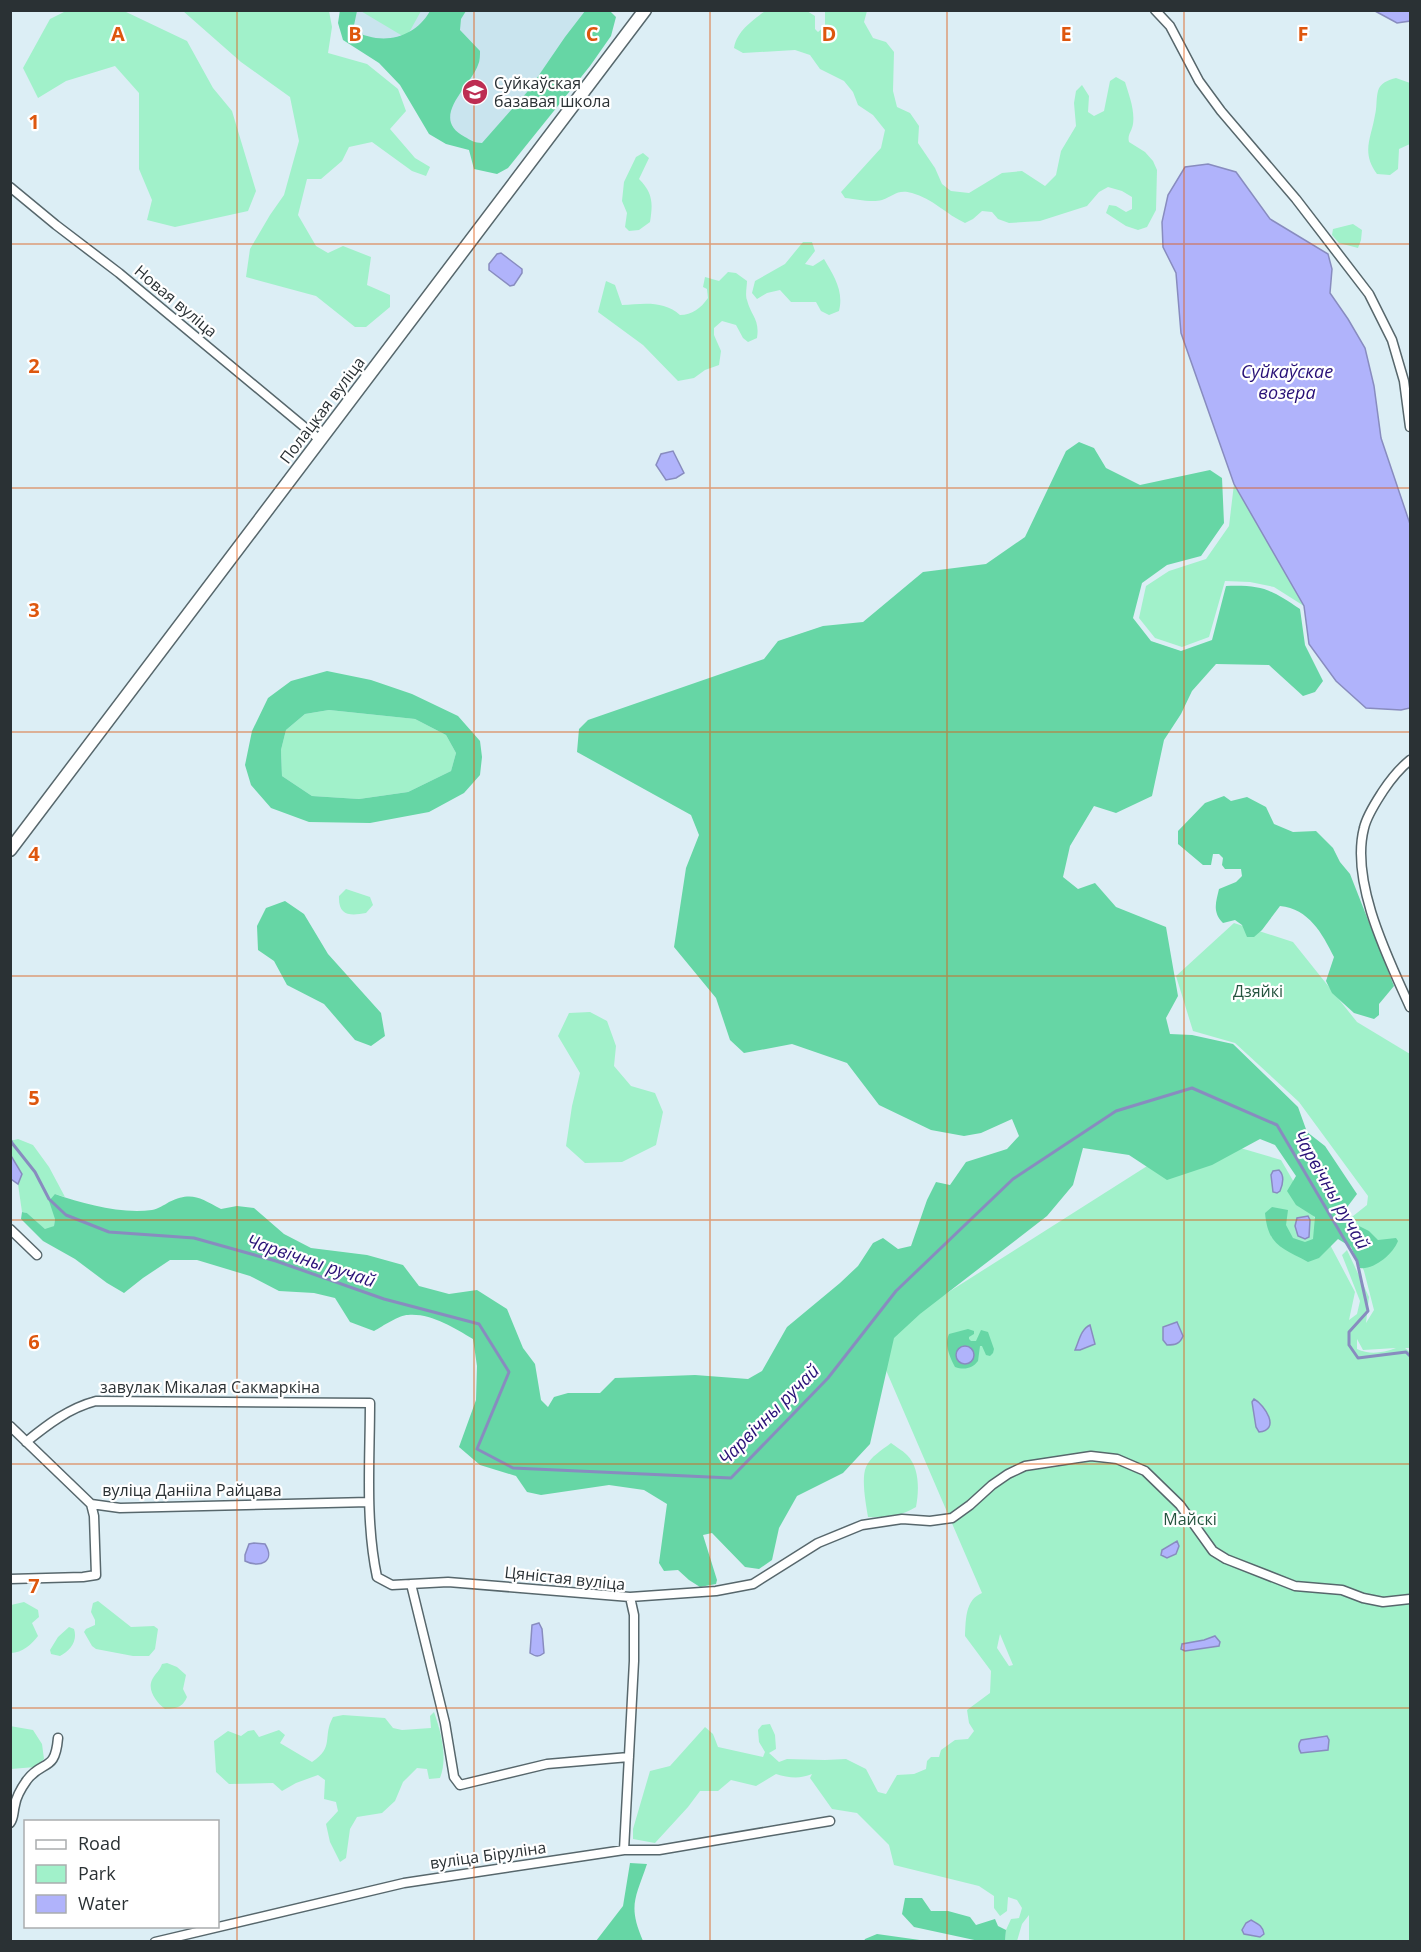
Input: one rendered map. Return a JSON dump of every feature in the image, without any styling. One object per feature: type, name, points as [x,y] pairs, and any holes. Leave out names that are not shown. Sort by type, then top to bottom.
[{"type":"main road","name":"Полацкая вуліца","points":[[10,850],[645,10]]},
{"type":"street","points":[[1155,10],[1170,26],[1199,81],[1221,111],[1296,199],[1369,294],[1392,340],[1404,381],[1410,427]]},
{"type":"street","name":"Новая вуліца","points":[[10,187],[129,280],[320,440]]},
{"type":"street","points":[[1410,760],[1395,774],[1377,801],[1364,827],[1360,865],[1372,916],[1410,1007]]},
{"type":"street","points":[[10,1229],[37,1255]]},
{"type":"street","name":"завулак Мікалая Сакмаркіна","points":[[26,1442],[43,1428],[78,1406],[96,1401],[370,1403],[369,1502]]},
{"type":"street","name":"вуліца Данііла Райцава","points":[[10,1426],[91,1504],[120,1508],[369,1502]]},
{"type":"street","points":[[630,1597],[716,1591],[753,1584],[818,1543],[862,1525],[902,1519],[930,1521],[952,1518],[992,1485],[1025,1466],[1091,1456],[1117,1459],[1145,1471],[1180,1505],[1213,1551],[1226,1559],[1295,1586],[1342,1590],[1383,1602],[1410,1599]]},
{"type":"street","name":"Цяністая вуліца","points":[[369,1502],[373,1557],[377,1577],[392,1585],[448,1582],[630,1597],[634,1615],[634,1661],[624,1850]]},
{"type":"street","points":[[10,1579],[96,1575],[94,1516],[91,1504]]},
{"type":"street","points":[[411,1584],[445,1723],[454,1777],[460,1785],[547,1764],[629,1757]]},
{"type":"street","points":[[10,1824],[13,1820],[15,1803],[27,1780],[49,1765],[57,1754],[58,1738]]},
{"type":"street","name":"вуліца Біруліна","points":[[219,1926],[404,1883],[624,1850],[659,1850],[830,1821]]},
{"type":"street","name":"вуліца Біруліна","points":[[155,1941],[211,1928]]},
{"type":"shaded area","name":"Суйкаўская базавая школа","points":[[349,11],[600,11],[478,154],[431,121],[439,108],[339,28]]},
{"type":"green space","points":[[340,10],[357,11],[353,30],[375,38],[406,34],[423,21],[430,11],[466,11],[461,19],[460,30],[480,51],[480,60],[455,102],[450,121],[455,129],[465,137],[482,143],[528,91],[585,11],[610,11],[616,17],[611,36],[590,66],[508,168],[497,174],[474,169],[469,150],[446,144],[429,134],[400,85],[379,63],[343,40],[338,23]]},
{"type":"green space","points":[[359,10],[421,11],[406,38]]},
{"type":"green space","points":[[66,11],[124,11],[187,41],[213,88],[232,111],[256,191],[248,211],[175,227],[147,220],[152,200],[139,169],[139,93],[115,66],[66,81],[38,98],[23,68],[50,19]]},
{"type":"green space","points":[[183,11],[329,11],[332,27],[328,53],[367,64],[398,89],[406,111],[390,129],[415,158],[430,167],[426,176],[412,171],[372,142],[349,147],[342,161],[321,179],[307,179],[298,215],[316,246],[328,253],[343,246],[371,257],[367,285],[390,295],[390,307],[366,327],[355,327],[316,296],[246,277],[250,249],[284,195],[299,141],[290,97],[241,62]]},
{"type":"green space","points":[[765,11],[807,11],[815,16],[815,29],[818,32],[825,26],[825,11],[867,11],[864,22],[873,38],[886,42],[894,52],[893,91],[897,107],[910,113],[919,126],[918,143],[935,168],[942,184],[951,191],[969,193],[1002,173],[1022,171],[1045,186],[1056,175],[1061,151],[1076,126],[1074,103],[1076,91],[1082,85],[1089,96],[1088,112],[1094,116],[1104,111],[1110,81],[1116,77],[1125,82],[1133,113],[1129,142],[1145,152],[1157,170],[1156,210],[1147,227],[1138,230],[1126,226],[1106,213],[1109,205],[1126,212],[1132,209],[1132,197],[1108,187],[1099,192],[1087,206],[1040,221],[1009,223],[998,219],[992,212],[982,211],[965,223],[919,195],[907,192],[899,192],[878,201],[845,198],[841,192],[881,148],[885,130],[873,115],[858,105],[853,92],[844,81],[820,69],[810,55],[795,50],[743,53],[734,48],[742,31]]},
{"type":"green space","points":[[1396,78],[1410,83],[1410,144],[1399,149],[1398,169],[1390,175],[1377,174],[1369,159],[1368,145],[1376,112],[1377,94],[1382,84]]},
{"type":"green space","points":[[643,153],[649,158],[639,179],[651,199],[650,222],[639,230],[629,231],[625,227],[627,213],[622,201],[624,182],[636,157]]},
{"type":"green space","points":[[1353,224],[1362,230],[1358,248],[1339,243],[1332,235],[1333,229]]},
{"type":"green space","points":[[803,242],[812,242],[815,251],[805,264],[813,266],[824,259],[831,271],[839,290],[839,311],[829,315],[821,311],[816,302],[791,302],[780,290],[767,293],[757,299],[752,293],[755,281],[785,264]]},
{"type":"green space","points":[[728,272],[736,273],[747,281],[746,298],[756,322],[757,338],[748,342],[736,325],[722,321],[714,328],[714,335],[721,351],[719,365],[705,370],[694,378],[678,381],[643,345],[598,312],[606,281],[615,285],[622,305],[653,304],[667,307],[680,315],[688,314],[699,308],[708,298],[707,289],[703,287],[705,277],[719,281]]},
{"type":"green space","points":[[1079,442],[1094,448],[1106,468],[1140,485],[1210,470],[1222,478],[1224,523],[1201,556],[1167,565],[1142,583],[1133,618],[1151,641],[1181,651],[1212,640],[1226,586],[1258,588],[1281,597],[1300,609],[1305,645],[1323,681],[1315,692],[1303,696],[1269,665],[1216,664],[1192,691],[1181,714],[1164,740],[1152,796],[1116,813],[1094,806],[1070,846],[1063,877],[1078,889],[1095,883],[1116,907],[1166,927],[1178,996],[1166,1018],[1170,1034],[1192,1035],[1233,1044],[1298,1107],[1307,1132],[1325,1146],[1357,1194],[1345,1210],[1357,1225],[1369,1231],[1378,1240],[1396,1238],[1398,1241],[1392,1251],[1377,1264],[1360,1268],[1351,1247],[1338,1239],[1319,1258],[1308,1262],[1278,1245],[1269,1233],[1265,1213],[1272,1207],[1288,1210],[1286,1225],[1293,1238],[1305,1242],[1313,1239],[1315,1217],[1296,1205],[1287,1191],[1296,1176],[1275,1145],[1260,1139],[1212,1165],[1167,1180],[1129,1155],[1083,1148],[1073,1185],[1047,1216],[920,1314],[894,1338],[870,1444],[843,1473],[797,1496],[779,1528],[772,1560],[759,1569],[745,1567],[712,1533],[703,1535],[717,1580],[716,1584],[700,1587],[678,1570],[664,1571],[659,1563],[667,1504],[644,1490],[609,1485],[541,1495],[527,1492],[516,1476],[480,1465],[459,1447],[476,1400],[477,1366],[473,1339],[458,1330],[425,1316],[404,1315],[374,1331],[350,1322],[335,1298],[314,1293],[279,1291],[250,1276],[197,1260],[170,1260],[124,1293],[75,1259],[43,1241],[21,1219],[22,1212],[27,1213],[45,1229],[54,1226],[55,1219],[49,1201],[55,1194],[90,1205],[127,1211],[152,1210],[190,1196],[221,1209],[237,1206],[254,1208],[284,1234],[311,1248],[367,1255],[403,1265],[419,1286],[449,1294],[477,1290],[507,1309],[523,1348],[535,1364],[541,1400],[548,1407],[554,1397],[568,1393],[600,1393],[615,1378],[695,1375],[748,1379],[762,1371],[787,1327],[858,1266],[873,1243],[883,1238],[898,1249],[911,1246],[927,1200],[936,1182],[950,1185],[966,1162],[1007,1149],[1019,1136],[1012,1119],[981,1133],[964,1136],[931,1130],[879,1105],[847,1063],[792,1044],[744,1053],[730,1040],[716,998],[674,947],[686,868],[699,835],[691,815],[577,752],[579,729],[588,720],[764,659],[778,641],[823,626],[863,622],[923,572],[986,564],[1025,537],[1066,451]]},
{"type":"green space","points":[[1234,484],[1304,606],[1274,587],[1250,582],[1225,581],[1209,637],[1182,647],[1155,638],[1139,618],[1146,586],[1169,571],[1206,559],[1229,526]]},
{"type":"green space","points":[[327,671],[371,680],[412,694],[458,716],[480,741],[482,757],[480,775],[464,793],[429,812],[370,823],[309,822],[271,808],[251,785],[245,765],[252,731],[268,698],[291,681]],"holes":[[[329,710],[415,719],[446,735],[456,753],[451,771],[408,792],[359,799],[312,796],[282,776],[281,750],[286,730],[305,714]]]},
{"type":"green space","points":[[329,710],[415,719],[446,735],[456,753],[451,771],[408,792],[359,799],[312,796],[282,776],[281,750],[286,730],[305,714]]},
{"type":"green space","points":[[1224,796],[1231,801],[1247,797],[1266,807],[1274,824],[1293,832],[1316,831],[1333,848],[1340,862],[1350,874],[1394,986],[1379,1004],[1379,1015],[1374,1019],[1354,1013],[1332,993],[1326,981],[1334,957],[1325,939],[1307,917],[1290,908],[1280,906],[1262,930],[1254,937],[1247,937],[1242,925],[1235,920],[1223,923],[1217,915],[1219,889],[1236,882],[1242,876],[1241,869],[1225,869],[1222,865],[1223,858],[1219,854],[1213,854],[1211,865],[1203,865],[1178,844],[1178,831],[1205,803]]},
{"type":"green space","points":[[346,889],[370,897],[373,905],[366,913],[346,913],[341,908],[339,896]]},
{"type":"green space","points":[[285,901],[304,914],[328,954],[381,1013],[385,1036],[371,1046],[355,1040],[324,1004],[287,985],[274,961],[258,950],[257,926],[266,908]]},
{"type":"green space","name":"Майскі","points":[[1234,923],[1293,942],[1357,1022],[1410,1054],[1410,1348],[1405,1348],[1410,1352],[1410,1941],[1029,1941],[1029,1915],[1022,1924],[1017,1941],[1005,1941],[1006,1930],[1011,1919],[1019,1918],[1022,1908],[1017,1900],[1008,1897],[1007,1911],[1000,1916],[994,1908],[994,1896],[979,1886],[894,1865],[889,1845],[857,1813],[832,1809],[810,1778],[812,1774],[794,1777],[776,1774],[756,1786],[731,1780],[718,1791],[700,1791],[655,1843],[633,1839],[633,1829],[650,1771],[670,1766],[705,1727],[713,1734],[718,1747],[763,1757],[765,1752],[759,1742],[758,1730],[762,1725],[770,1724],[775,1735],[776,1749],[769,1753],[779,1762],[787,1759],[846,1759],[866,1769],[878,1792],[886,1794],[897,1775],[914,1774],[926,1769],[927,1761],[931,1757],[939,1757],[941,1750],[955,1740],[968,1739],[974,1731],[969,1723],[967,1710],[990,1693],[991,1671],[965,1636],[969,1605],[976,1596],[982,1593],[873,1340],[1196,1135],[1281,1160],[1355,1292],[1349,1320],[1357,1314],[1360,1301],[1342,1255],[1347,1250],[1369,1297],[1366,1323],[1374,1310],[1364,1271],[1343,1224],[1367,1205],[1368,1196],[1299,1102],[1235,1043],[1193,1031],[1176,976]],"holes":[[[1357,1339],[1363,1350],[1396,1348],[1371,1353],[1357,1349]],[[1000,1634],[1013,1665],[1009,1666],[997,1648]]]},
{"type":"green space","points":[[590,1012],[607,1021],[616,1046],[614,1066],[631,1086],[655,1093],[663,1112],[656,1145],[622,1162],[585,1163],[566,1146],[580,1073],[558,1036],[569,1013]]},
{"type":"green space","points":[[18,1139],[33,1145],[49,1167],[65,1197],[55,1194],[54,1226],[46,1230],[27,1213],[22,1212],[18,1184],[22,1174],[11,1154],[10,1141]]},
{"type":"green space","points":[[968,1329],[974,1331],[974,1334],[969,1337],[971,1341],[976,1341],[981,1330],[988,1332],[994,1349],[993,1353],[990,1356],[986,1355],[980,1346],[976,1364],[968,1368],[955,1367],[947,1347],[949,1334]]},
{"type":"green space","points":[[891,1443],[907,1455],[914,1466],[918,1487],[916,1507],[893,1516],[868,1517],[864,1485],[866,1467],[873,1457]]},
{"type":"green space","points":[[98,1601],[131,1627],[154,1626],[158,1629],[155,1649],[149,1656],[133,1656],[96,1649],[92,1646],[84,1632],[95,1625],[91,1612],[93,1603]]},
{"type":"green space","points":[[24,1602],[38,1610],[39,1617],[32,1623],[38,1636],[26,1648],[11,1653],[11,1605]]},
{"type":"green space","points":[[69,1627],[74,1629],[75,1633],[72,1645],[60,1656],[51,1654],[50,1650],[58,1637]]},
{"type":"green space","points":[[167,1663],[177,1667],[186,1675],[183,1689],[187,1697],[179,1707],[165,1709],[155,1699],[151,1691],[151,1682],[162,1664]]},
{"type":"green space","points":[[434,1712],[441,1736],[443,1754],[440,1778],[429,1779],[427,1769],[417,1768],[403,1782],[395,1801],[382,1813],[357,1817],[350,1829],[346,1858],[340,1862],[330,1842],[326,1824],[338,1811],[336,1802],[324,1799],[325,1780],[318,1775],[282,1791],[273,1783],[229,1784],[216,1772],[214,1741],[228,1731],[241,1736],[254,1730],[259,1737],[279,1730],[285,1735],[280,1743],[312,1762],[319,1757],[326,1746],[328,1730],[333,1717],[343,1715],[385,1718],[393,1728],[402,1730],[431,1728],[430,1716]]},
{"type":"green space","points":[[10,1726],[33,1730],[42,1744],[44,1759],[35,1767],[11,1769]]},
{"type":"green space","points":[[630,1863],[647,1864],[635,1903],[638,1929],[643,1941],[596,1941],[623,1906]]},
{"type":"green space","points":[[905,1898],[922,1898],[931,1911],[948,1911],[970,1917],[976,1925],[995,1919],[998,1926],[1006,1930],[1005,1941],[979,1941],[914,1927],[902,1914]]},
{"type":"green space","points":[[877,1934],[927,1941],[864,1941]]},
{"type":"water","points":[[1375,11],[1410,11],[1410,21],[1397,23]]},
{"type":"water","name":"Суйкаўскае возера","points":[[1208,164],[1236,172],[1270,219],[1328,254],[1332,269],[1330,293],[1365,348],[1374,386],[1381,438],[1410,524],[1410,708],[1401,710],[1366,708],[1336,681],[1309,644],[1304,606],[1234,484],[1181,333],[1176,273],[1163,247],[1162,222],[1168,195],[1185,167]]},
{"type":"water","points":[[501,253],[522,269],[514,285],[510,286],[489,270],[489,264],[497,254]]},
{"type":"water","points":[[673,451],[684,473],[666,480],[656,465],[661,454]]},
{"type":"water","points":[[10,1154],[22,1174],[18,1184],[11,1179]]},
{"type":"water","points":[[1279,1170],[1283,1180],[1280,1191],[1277,1193],[1273,1192],[1271,1175],[1273,1171]]},
{"type":"water","points":[[1308,1216],[1310,1220],[1309,1237],[1305,1239],[1298,1236],[1295,1226],[1297,1218]]},
{"type":"water","points":[[1177,1322],[1183,1336],[1177,1344],[1167,1345],[1163,1340],[1163,1327]]},
{"type":"water","points":[[1090,1325],[1095,1344],[1075,1350],[1082,1332]]},
{"type":"water","points":[[965,1346],[973,1351],[974,1355],[969,1363],[965,1364],[957,1359],[956,1355],[961,1347]]},
{"type":"water","points":[[1254,1399],[1263,1406],[1270,1422],[1266,1430],[1259,1432],[1252,1402]]},
{"type":"water","points":[[1177,1541],[1179,1546],[1176,1554],[1167,1558],[1161,1555],[1162,1550]]},
{"type":"water","points":[[249,1544],[265,1544],[268,1550],[267,1559],[261,1564],[245,1561]]},
{"type":"water","points":[[539,1623],[542,1629],[544,1653],[537,1656],[530,1653],[532,1625]]},
{"type":"water","points":[[1215,1636],[1220,1642],[1219,1646],[1185,1651],[1181,1649],[1182,1644]]},
{"type":"water","points":[[1327,1736],[1328,1750],[1301,1753],[1299,1743],[1301,1740]]},
{"type":"water","points":[[1251,1920],[1263,1929],[1264,1934],[1260,1937],[1244,1934],[1242,1930]]},
{"type":"waterway","name":"Чарвічны ручай","points":[[10,1139],[35,1172],[49,1199],[66,1215],[109,1232],[194,1238],[276,1261],[384,1299],[479,1324],[509,1372],[477,1449],[513,1468],[731,1478],[828,1378],[896,1291],[1013,1179],[1116,1111],[1192,1088],[1277,1125],[1357,1261],[1368,1311],[1349,1332],[1349,1345],[1358,1358],[1406,1352],[1410,1356]]},
{"type":"place","name":"Суйкаўская базавая школа","points":[[475,92]]},
{"type":"park label","name":"Дзяйкі","points":[[1258,991]]}]
